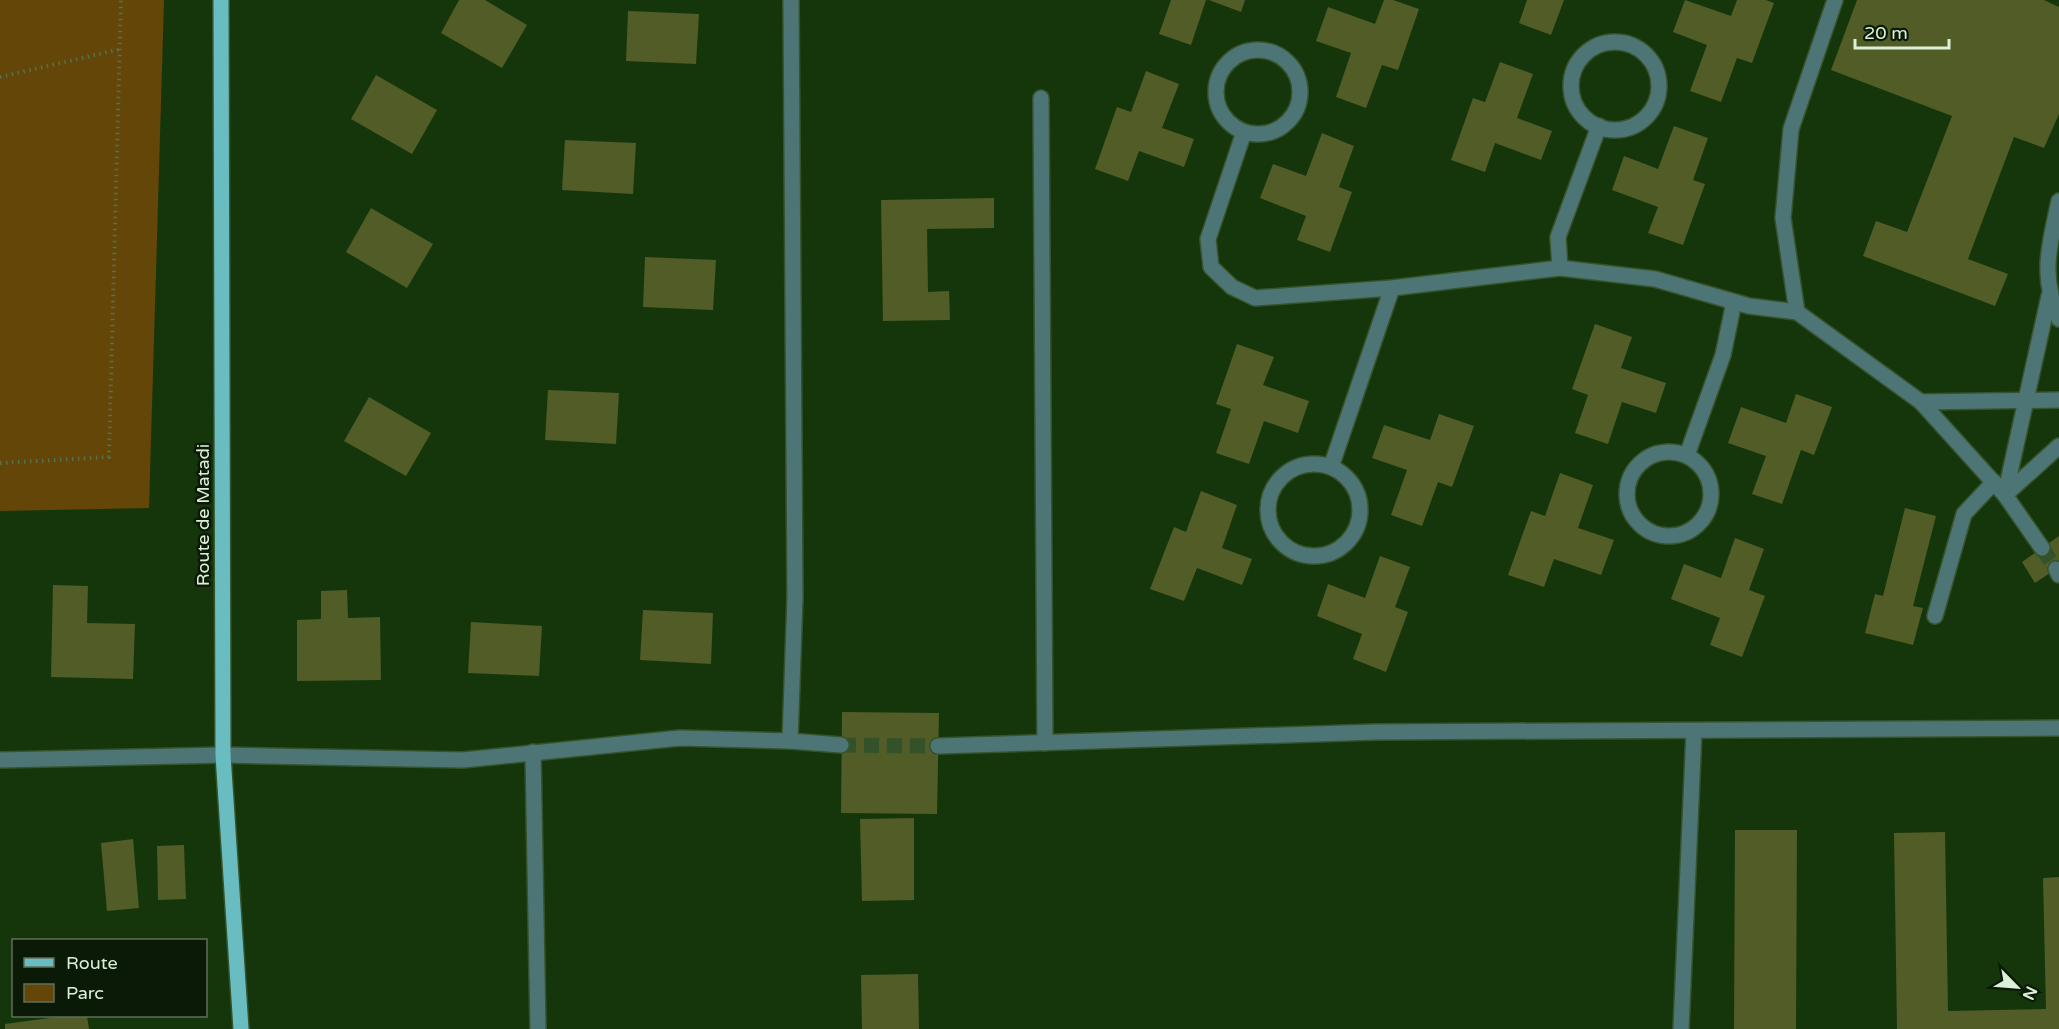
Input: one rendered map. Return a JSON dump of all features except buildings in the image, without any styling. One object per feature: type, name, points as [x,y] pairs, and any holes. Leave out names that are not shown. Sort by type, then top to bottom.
[{"type":"main road","name":"Route de Matadi","points":[[221,0],[223,755],[241,1029]]},
{"type":"street","points":[[790,741],[795,597],[791,0]]},
{"type":"street","points":[[1797,312],[1783,218],[1791,129],[1835,0]]},
{"type":"street","points":[[1617,41],[1631,44],[1653,63],[1658,77],[1659,91],[1654,105],[1646,117],[1634,125],[1620,129],[1599,126],[1582,115],[1574,103],[1570,89],[1572,74],[1579,60],[1589,50],[1617,41]]},
{"type":"street","points":[[1251,51],[1277,54],[1288,62],[1300,86],[1299,100],[1294,114],[1272,131],[1258,134],[1244,132],[1232,125],[1223,115],[1217,101],[1216,87],[1220,74],[1228,63],[1239,55],[1251,51]]},
{"type":"street","points":[[1041,98],[1045,743]]},
{"type":"street","points":[[1560,268],[1558,237],[1599,126]]},
{"type":"street","points":[[1244,132],[1208,239],[1211,267],[1232,287],[1255,298],[1392,288],[1560,268],[1655,279],[1734,302],[1797,312],[1921,402],[2005,495],[2042,548]]},
{"type":"street","points":[[2005,495],[2049,296],[2048,253],[2059,201]]},
{"type":"street","points":[[1331,467],[1392,288]]},
{"type":"street","points":[[2049,296],[2059,319]]},
{"type":"street","points":[[1688,455],[1723,356],[1734,302]]},
{"type":"street","points":[[1921,402],[2059,400]]},
{"type":"street","points":[[2005,495],[2059,446]]},
{"type":"street","points":[[1674,451],[1688,455],[1699,463],[1707,475],[1711,489],[1711,503],[1706,516],[1696,527],[1685,534],[1671,537],[1645,530],[1635,520],[1627,500],[1629,479],[1646,457],[1660,452],[1674,451]]},
{"type":"street","points":[[1316,463],[1331,467],[1344,474],[1354,486],[1359,500],[1358,522],[1347,543],[1334,552],[1319,556],[1304,556],[1289,550],[1278,540],[1270,526],[1267,511],[1276,482],[1288,471],[1301,465],[1316,463]]},
{"type":"street","points":[[1935,616],[1964,514],[1994,482]]},
{"type":"street","points":[[938,746],[1376,732],[2059,728]]},
{"type":"street","points":[[1681,1029],[1694,731]]},
{"type":"street","points":[[0,760],[223,755],[463,760],[680,738],[842,745]]},
{"type":"street","points":[[533,752],[538,1029]]},
{"type":"path","points":[[0,463],[109,457],[121,0]]},
{"type":"path","points":[[0,77],[121,49]]},
{"type":"green space","points":[[0,0],[164,0],[149,508],[0,511]]},
{"type":"tunnel","points":[[2042,548],[2056,569]]},
{"type":"tunnel","points":[[841,745],[938,746]]}]
